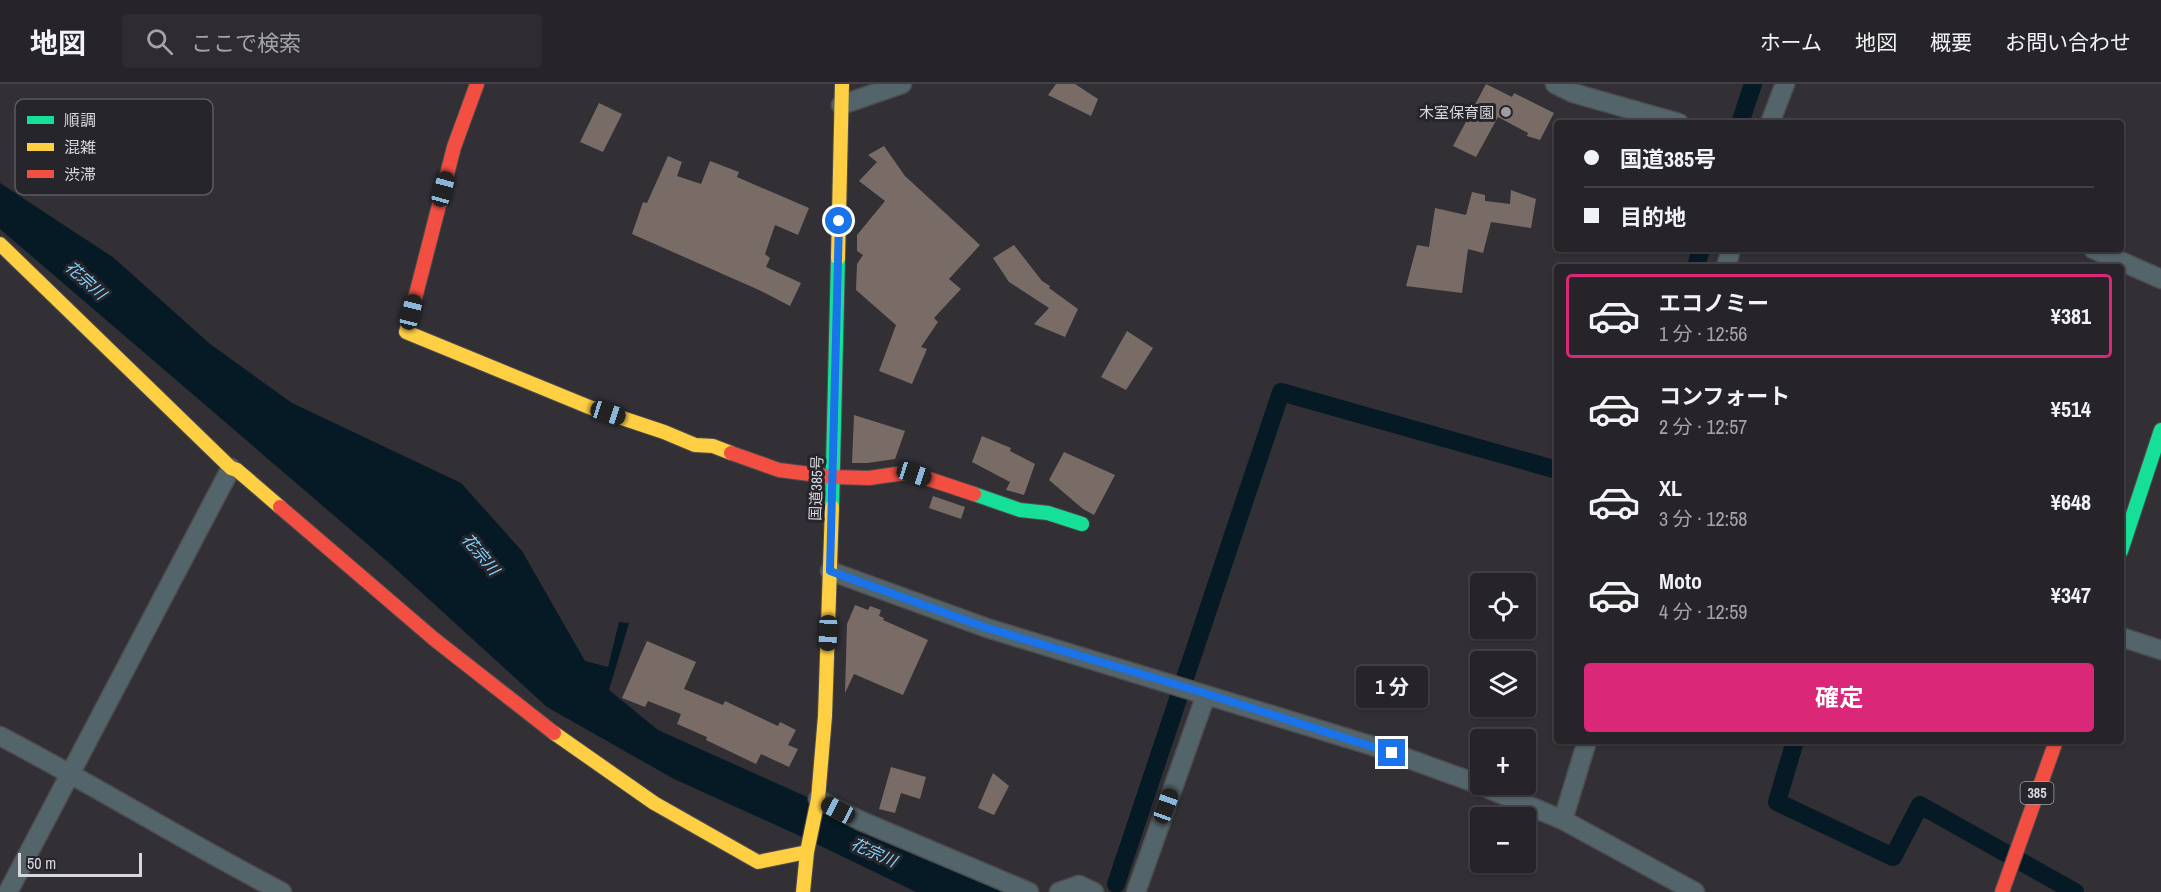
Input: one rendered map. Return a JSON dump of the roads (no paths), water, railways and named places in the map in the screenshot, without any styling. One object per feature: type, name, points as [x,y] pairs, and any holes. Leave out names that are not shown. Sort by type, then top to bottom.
[{"type":"main road","points":[[477,84],[454,147],[406,332],[589,407],[664,432],[694,445],[712,446],[779,470],[833,477],[870,478],[904,473],[914,474],[1020,510],[1048,513],[1082,524]]},
{"type":"main road","name":"国道385号","points":[[803,892],[808,848],[818,800],[825,716],[833,477],[838,90]]},
{"type":"main road","points":[[0,244],[231,468],[237,470],[401,610],[529,715],[642,795],[758,862],[808,848]]},
{"type":"main road","points":[[2124,542],[2161,430]]},
{"type":"main road","name":"385","points":[[2002,892],[2055,744]]},
{"type":"street","points":[[838,90],[902,84]]},
{"type":"street","points":[[1555,84],[1573,93],[1668,120]]},
{"type":"street","points":[[1771,120],[1785,84]]},
{"type":"street","points":[[2100,252],[2161,279]]},
{"type":"street","points":[[8,892],[231,468]]},
{"type":"street","points":[[830,571],[987,628],[1373,746],[1470,781],[1563,820],[1695,892]]},
{"type":"street","points":[[2124,638],[2161,650]]},
{"type":"street","points":[[1136,892],[1202,693]]},
{"type":"street","points":[[0,736],[71,773],[219,859],[282,892]]},
{"type":"street","points":[[1563,820],[1586,744]]},
{"type":"street","points":[[818,800],[858,820],[1029,892]]},
{"type":"street","points":[[1059,892],[1079,885],[1094,892]]},
{"type":"water","name":"花宗川","points":[[0,183],[114,258],[210,344],[292,403],[461,483],[522,551],[585,661],[608,667],[619,622],[629,623],[609,690],[658,730],[1018,892],[916,892],[674,779],[547,707],[387,561],[0,229]]},
{"type":"waterway","points":[[1741,120],[1753,84]]},
{"type":"waterway","points":[[1697,264],[1700,252]]},
{"type":"waterway","points":[[1116,884],[1281,392],[1554,469]]},
{"type":"waterway","points":[[1794,744],[1777,802],[1893,857],[1920,805],[2075,892]]},
{"type":"place","name":"木室保育園","points":[[1506,112]]}]
